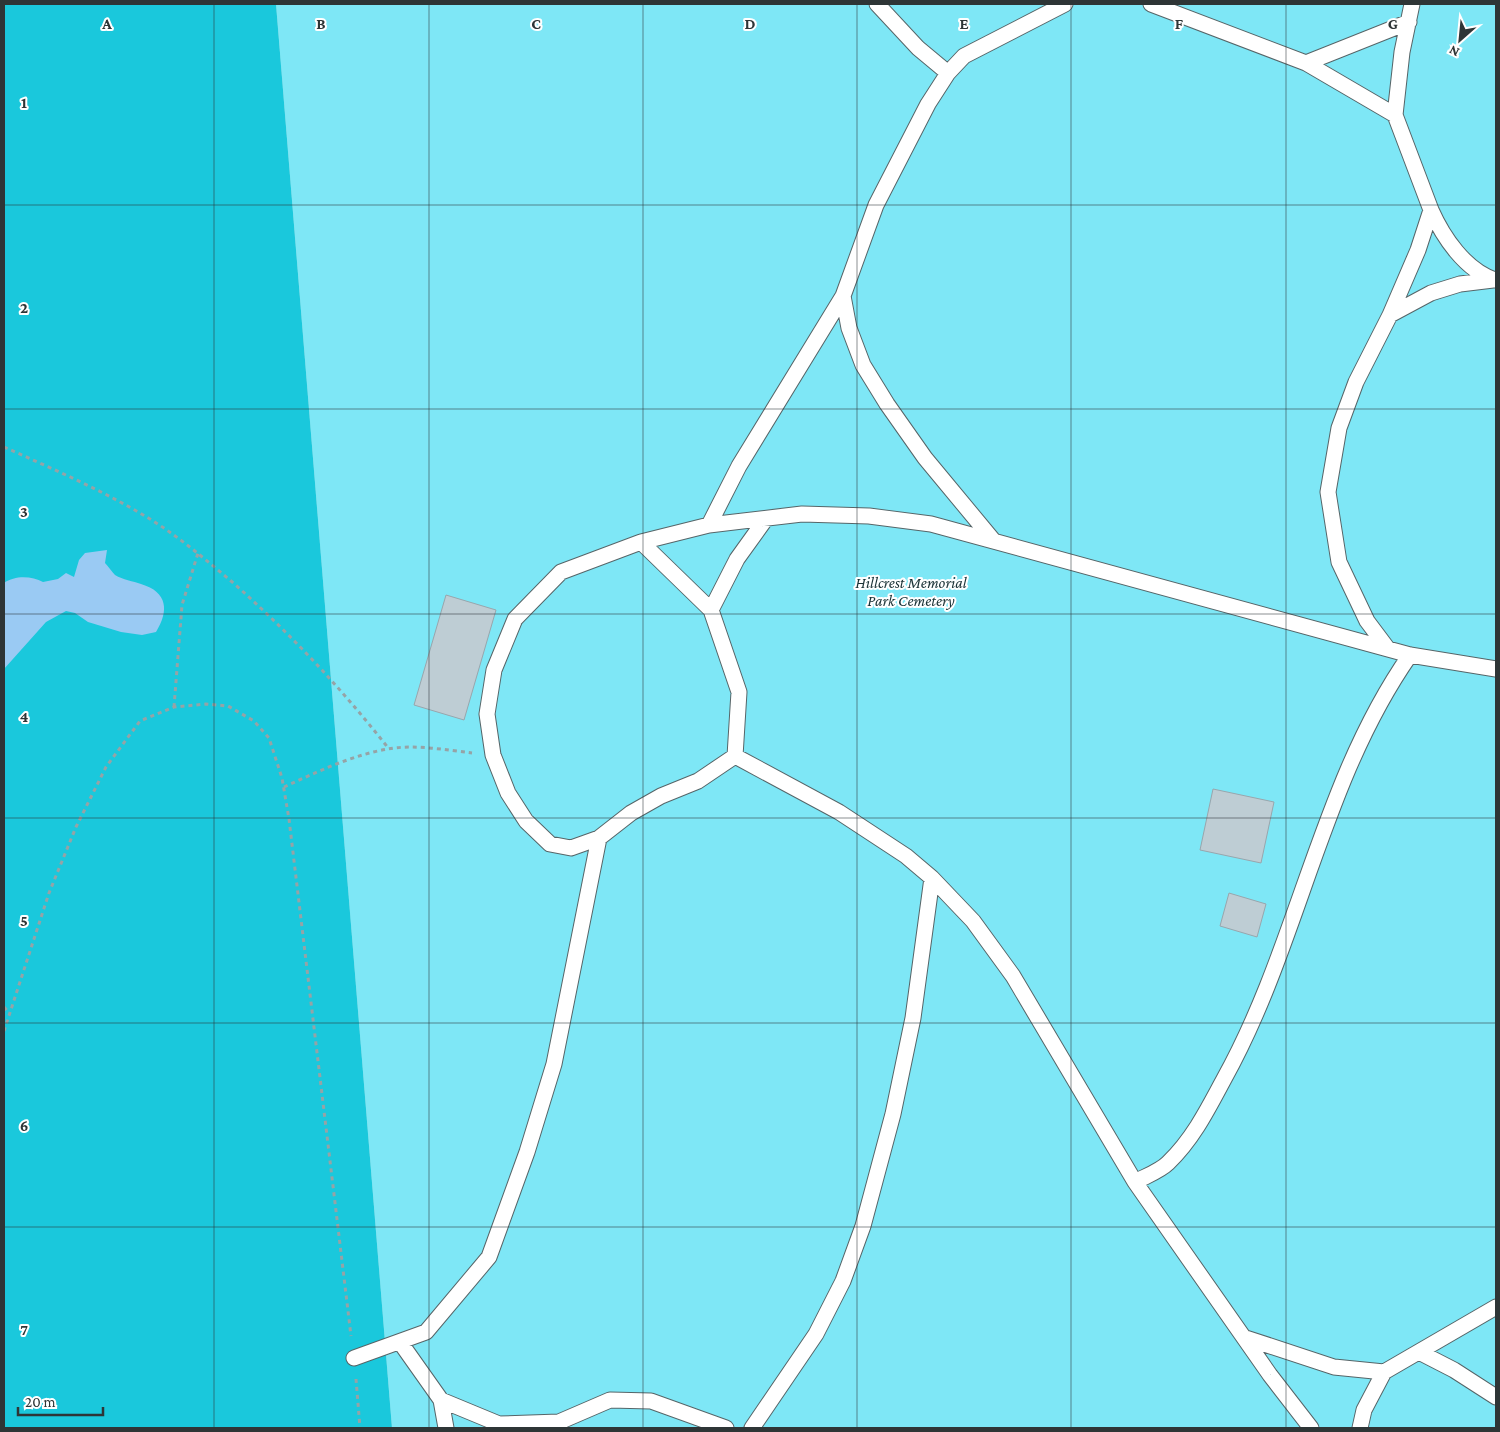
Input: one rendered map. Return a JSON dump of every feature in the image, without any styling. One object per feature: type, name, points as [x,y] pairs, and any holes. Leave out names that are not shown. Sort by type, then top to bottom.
[{"type":"lane","points":[[877,4],[918,48],[948,73]]},
{"type":"lane","points":[[709,525],[739,466],[843,296],[876,205],[928,104],[948,73],[964,56],[1065,4]]},
{"type":"lane","points":[[1151,4],[1306,63],[1395,115]]},
{"type":"lane","points":[[1412,4],[1402,52],[1395,115],[1440,231],[1471,265],[1494,280]]},
{"type":"lane","points":[[1306,63],[1409,22]]},
{"type":"lane","points":[[1388,649],[1367,621],[1339,562],[1328,492],[1339,428],[1356,382],[1390,315],[1418,250],[1431,210]]},
{"type":"lane","points":[[1390,315],[1438,291],[1460,284],[1494,280]]},
{"type":"lane","points":[[843,296],[849,328],[864,365],[887,404],[924,458],[993,540]]},
{"type":"lane","points":[[734,756],[698,781],[661,796],[631,813],[599,838],[571,848],[550,844],[526,822],[508,792],[493,755],[487,714],[494,670],[515,619],[561,572],[641,542],[709,525],[765,520],[802,514],[869,516],[931,524],[1410,655],[1496,669]]},
{"type":"lane","points":[[711,610],[737,559],[765,520]]},
{"type":"lane","points":[[641,542],[711,610],[739,692],[734,756]]},
{"type":"lane","points":[[1136,1182],[1167,1165],[1194,1134],[1241,1048],[1275,971],[1327,825],[1351,766],[1389,685],[1410,655]]},
{"type":"lane","points":[[734,756],[839,812],[906,856],[932,878],[973,922],[1013,976],[1136,1182],[1311,1428]]},
{"type":"lane","points":[[354,1358],[426,1332],[490,1257],[527,1152],[554,1064],[599,838]]},
{"type":"lane","points":[[752,1428],[816,1334],[843,1281],[863,1226],[893,1114],[913,1018],[932,878]]},
{"type":"lane","points":[[1360,1428],[1364,1410],[1384,1372],[1496,1307]]},
{"type":"lane","points":[[1246,1338],[1334,1367],[1384,1372]]},
{"type":"lane","points":[[400,1342],[441,1400],[446,1428]]},
{"type":"lane","points":[[1419,1352],[1454,1370],[1496,1397]]},
{"type":"lane","points":[[441,1400],[499,1424],[559,1422],[610,1400],[651,1402],[726,1428]]},
{"type":"path","points":[[4,447],[63,473],[150,519],[198,553],[272,617],[302,648],[389,749]]},
{"type":"path","points":[[174,707],[182,605],[198,553]]},
{"type":"path","points":[[4,1031],[49,892],[76,827],[106,767],[140,721],[174,707],[206,704],[228,706],[254,721],[269,738],[284,787],[354,1358],[360,1428]]},
{"type":"path","points":[[284,787],[327,768],[389,749],[436,749],[493,755]]},
{"type":"path","points":[[4,1007],[9,1013]]},
{"type":"green space","name":"Hillcrest Memorial Park Cemetery","points":[[276,4],[1496,4],[1496,1428],[392,1428]]},
{"type":"shaded area","points":[[4,4],[276,4],[392,1428],[4,1428]]},
{"type":"shaded area","points":[[107,550],[105,563],[115,575],[150,587],[161,597],[164,610],[163,617],[156,632],[142,635],[121,632],[88,622],[75,613],[66,611],[46,622],[4,669],[4,583],[8,580],[24,577],[34,578],[43,582],[58,579],[66,573],[74,577],[79,560],[85,553]]},
{"type":"building","points":[[446,595],[496,610],[464,720],[414,705]]},
{"type":"building","points":[[1213,789],[1274,802],[1261,863],[1200,850]]},
{"type":"building","points":[[1229,893],[1266,904],[1257,937],[1220,926]]}]
